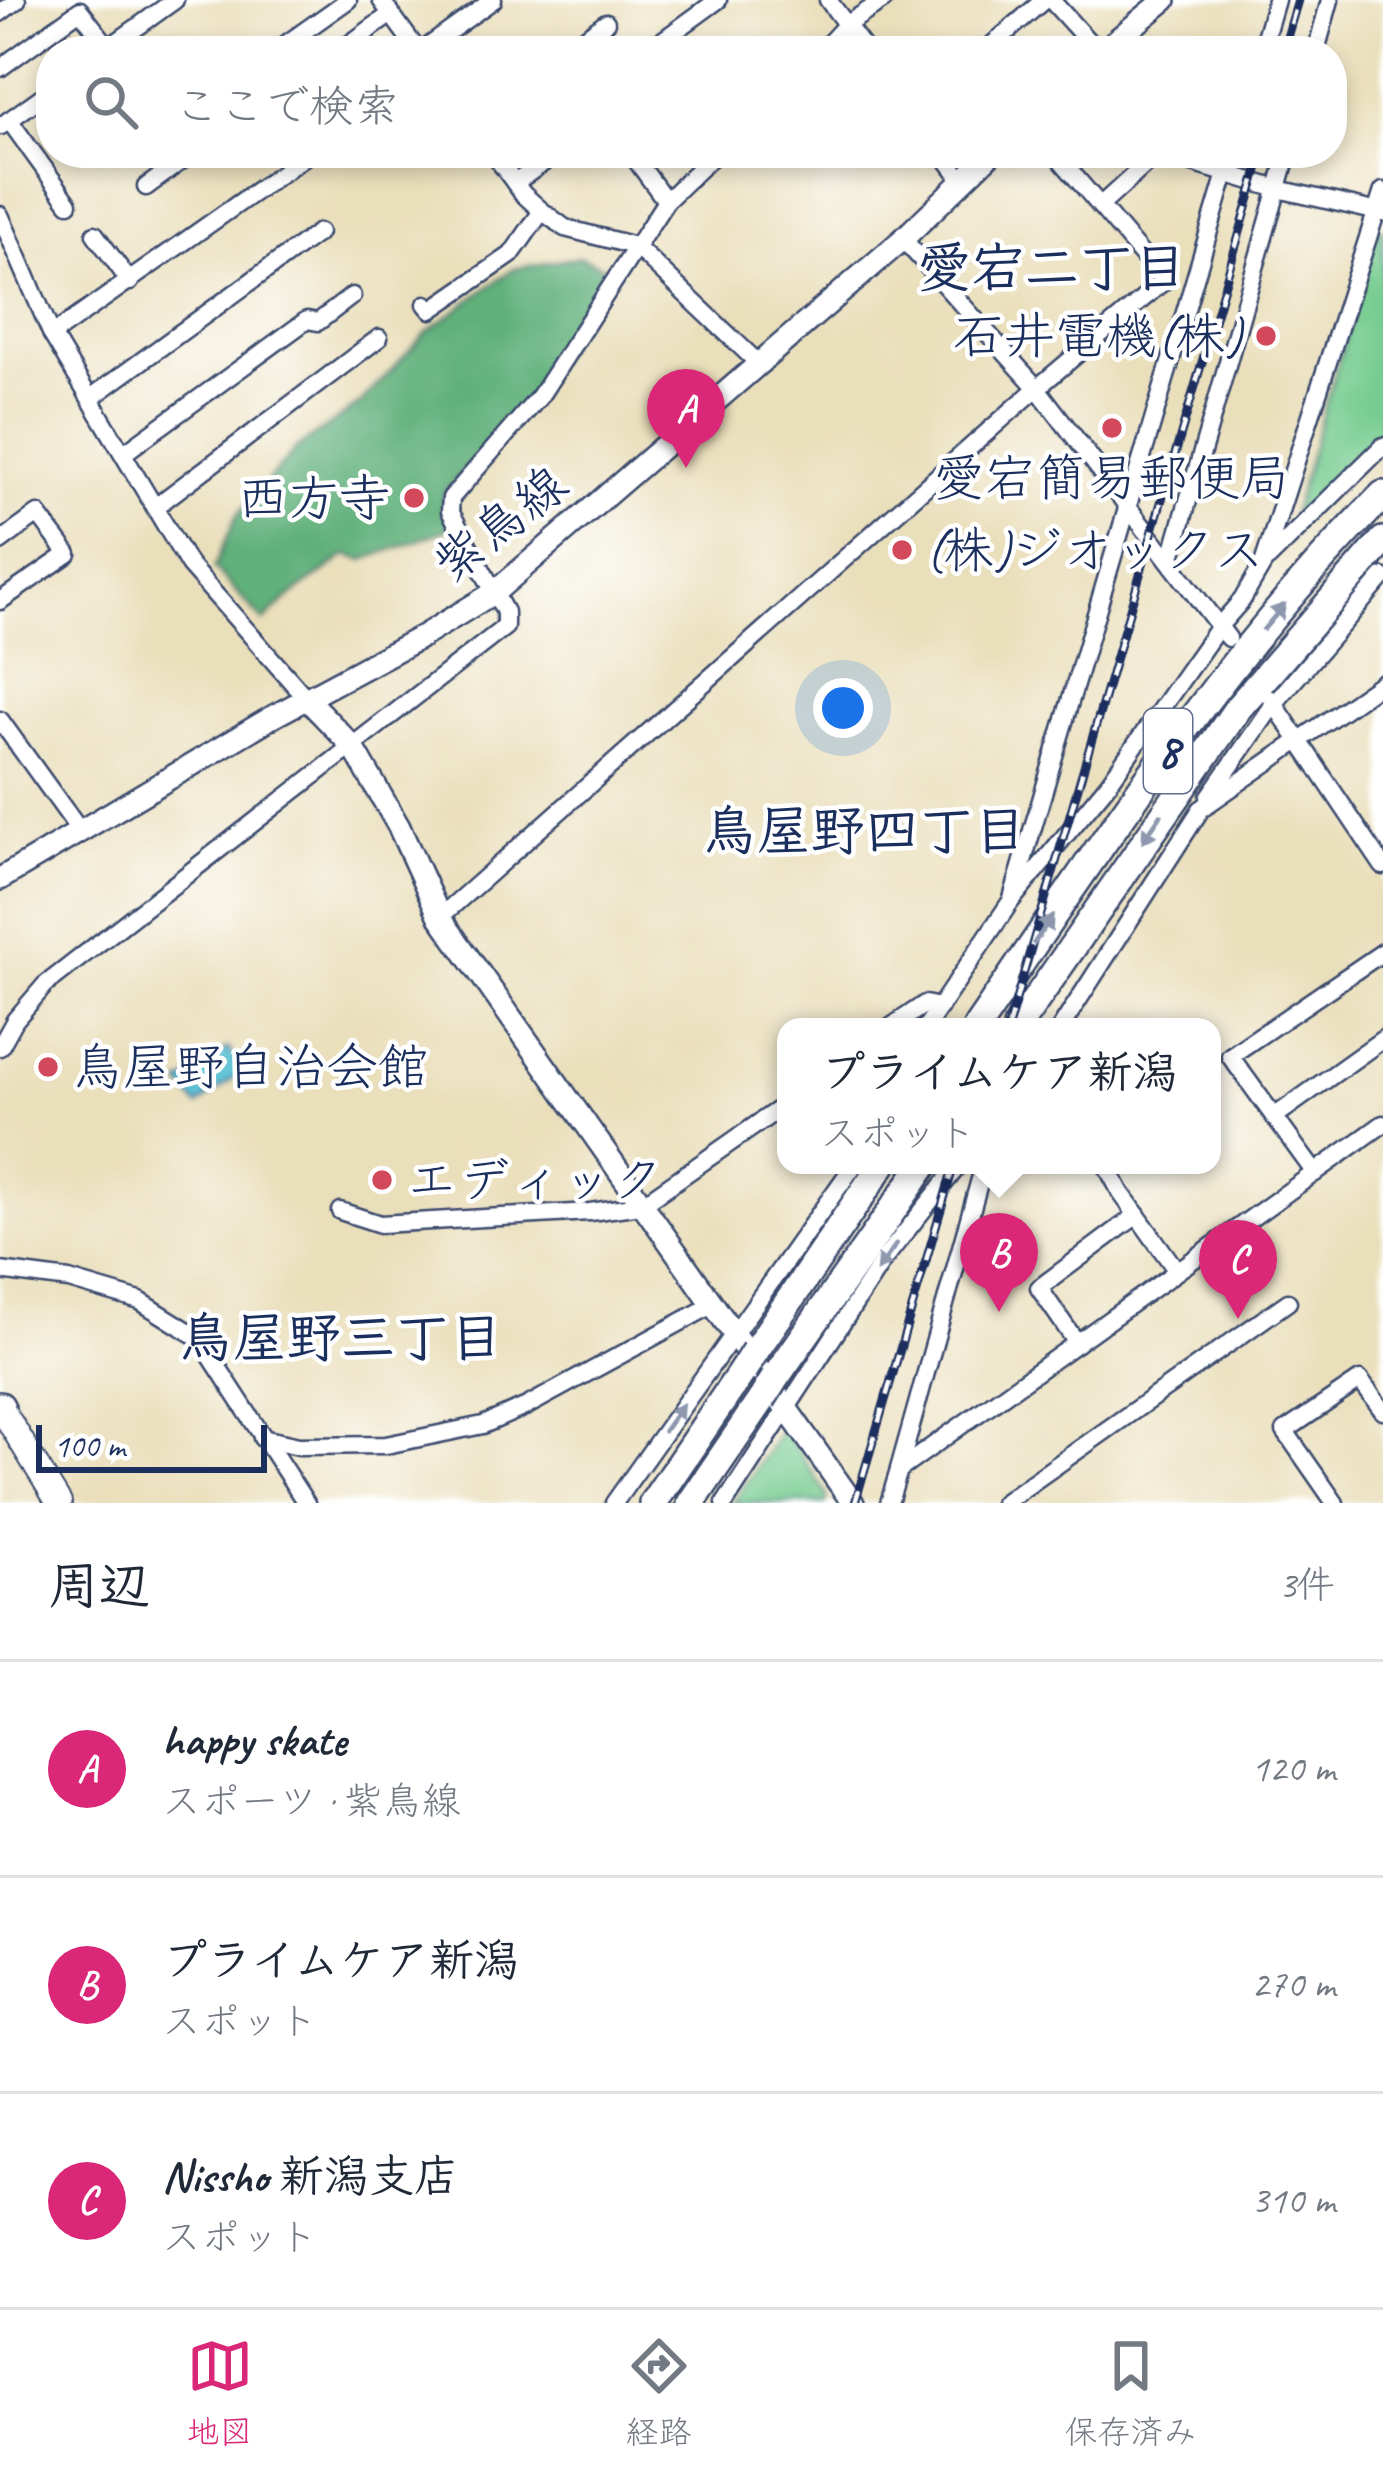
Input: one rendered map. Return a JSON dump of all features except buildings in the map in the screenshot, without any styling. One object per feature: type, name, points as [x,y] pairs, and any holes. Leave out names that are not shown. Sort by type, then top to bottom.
[{"type":"highway","name":"8","points":[[983,1018],[1144,782],[1220,682],[1383,494]]},
{"type":"highway","name":"8","points":[[1023,1018],[1238,708],[1383,541]]},
{"type":"highway","points":[[653,1503],[876,1174]]},
{"type":"highway","points":[[692,1503],[774,1396],[918,1174]]},
{"type":"main road","points":[[0,1408],[59,1503]]},
{"type":"street","points":[[0,13],[17,0]]},
{"type":"street","points":[[125,36],[176,0]]},
{"type":"street","points":[[297,36],[348,0]]},
{"type":"street","points":[[441,36],[493,0]]},
{"type":"street","points":[[669,36],[718,0]]},
{"type":"street","points":[[828,0],[854,36]]},
{"type":"street","points":[[836,36],[884,0]]},
{"type":"street","points":[[1003,36],[1047,0],[1084,36]]},
{"type":"street","points":[[1119,36],[1165,0]]},
{"type":"street","points":[[1266,36],[1276,0]]},
{"type":"street","points":[[1320,36],[1330,0]]},
{"type":"street","points":[[356,36],[386,7],[408,36]]},
{"type":"street","points":[[44,36],[80,10],[97,36]]},
{"type":"street","points":[[587,36],[606,22]]},
{"type":"street","points":[[0,68],[36,42]]},
{"type":"street","points":[[36,101],[4,123],[36,162]]},
{"type":"street","points":[[41,168],[69,203]]},
{"type":"street","points":[[146,187],[172,168]]},
{"type":"street","points":[[52,335],[289,168]]},
{"type":"street","points":[[504,168],[542,211],[565,228],[635,246],[758,363]]},
{"type":"street","points":[[515,183],[536,168]]},
{"type":"street","points":[[642,168],[666,201]]},
{"type":"street","points":[[0,1046],[45,985],[505,627],[505,612],[450,511],[451,498],[540,396],[666,201],[700,168]]},
{"type":"street","points":[[953,168],[962,180]]},
{"type":"street","name":"紫鳥線","points":[[0,879],[495,592],[903,239],[975,168]]},
{"type":"street","points":[[440,917],[1036,388],[1164,281],[1068,168]]},
{"type":"street","points":[[1100,206],[1142,168]]},
{"type":"street","points":[[1212,168],[1380,212]]},
{"type":"street","points":[[1011,901],[1227,168]]},
{"type":"street","points":[[1171,560],[1284,168]]},
{"type":"street","points":[[932,1018],[1011,901],[1108,784],[1224,631],[1263,563],[1383,191]]},
{"type":"street","points":[[426,304],[431,310],[512,255],[542,211]]},
{"type":"street","points":[[0,215],[52,335],[189,565],[353,747],[399,827],[440,917],[844,1498]]},
{"type":"street","points":[[92,397],[319,232]]},
{"type":"street","points":[[95,234],[130,282]]},
{"type":"street","points":[[903,239],[1036,388],[1224,631]]},
{"type":"street","points":[[124,452],[307,320],[318,322],[352,296]]},
{"type":"street","points":[[155,507],[379,338]]},
{"type":"street","points":[[1263,563],[1383,446]]},
{"type":"street","points":[[0,542],[38,514],[68,554],[0,601]]},
{"type":"street","points":[[1067,1018],[1272,701],[1383,577]]},
{"type":"street","points":[[1201,808],[1383,682]]},
{"type":"street","points":[[1272,701],[1383,866]]},
{"type":"street","points":[[0,720],[80,831]]},
{"type":"street","points":[[1315,1173],[1230,1056],[1383,952]]},
{"type":"street","points":[[904,1018],[925,1004],[940,1007]]},
{"type":"street","points":[[1274,1117],[1383,1039]]},
{"type":"street","points":[[340,1211],[380,1224],[590,1213],[641,1205],[777,1110]]},
{"type":"street","points":[[899,1470],[1383,1124]]},
{"type":"street","points":[[614,1503],[847,1174]]},
{"type":"street","points":[[725,1503],[774,1396],[952,1174]]},
{"type":"street","points":[[890,1503],[981,1174]]},
{"type":"street","points":[[1111,1174],[1177,1271]]},
{"type":"street","points":[[1077,1343],[1039,1288],[1137,1216]]},
{"type":"street","points":[[0,1271],[140,1301],[199,1338],[306,1503]]},
{"type":"street","points":[[1004,1503],[1288,1302]]},
{"type":"street","points":[[262,1438],[299,1446],[386,1445],[483,1425],[712,1305]]},
{"type":"street","points":[[1335,1503],[1285,1431],[1360,1379],[1383,1411]]},
{"type":"green space","points":[[1378,230],[1383,230],[1383,441],[1298,519],[1292,515]]},
{"type":"green space","points":[[580,257],[604,267],[564,348],[517,414],[444,492],[442,510],[451,528],[364,560],[346,555],[264,622],[214,568],[236,517],[296,449],[360,404],[427,332],[513,269]]},
{"type":"green space","points":[[783,1427],[827,1495],[826,1503],[733,1503]]},
{"type":"water","points":[[228,1048],[244,1070],[198,1106],[181,1084]]},
{"type":"railway","points":[[1287,36],[1298,0]]},
{"type":"railway","points":[[1011,1018],[1259,168]]},
{"type":"railway","points":[[855,1503],[951,1174]]},
{"type":"place","name":"石井電機(株)","points":[[1266,336]]},
{"type":"place","name":"愛宕簡易郵便局","points":[[1112,428]]},
{"type":"place","name":"happy skate","points":[[686,468]]},
{"type":"place","name":"西方寺","points":[[414,498]]},
{"type":"place","name":"(株)ジオックス","points":[[902,550]]},
{"type":"place","name":"鳥屋野自治会館","points":[[48,1067]]},
{"type":"place","name":"エディック","points":[[382,1180]]},
{"type":"place","name":"プライムケア新潟","points":[[999,1312]]},
{"type":"place","name":"Nissho 新潟支店","points":[[1238,1319]]},
{"type":"district","name":"愛宕二丁目","points":[[1052,268]]},
{"type":"district","name":"鳥屋野四丁目","points":[[865,831]]},
{"type":"district","name":"鳥屋野三丁目","points":[[341,1338]]}]
